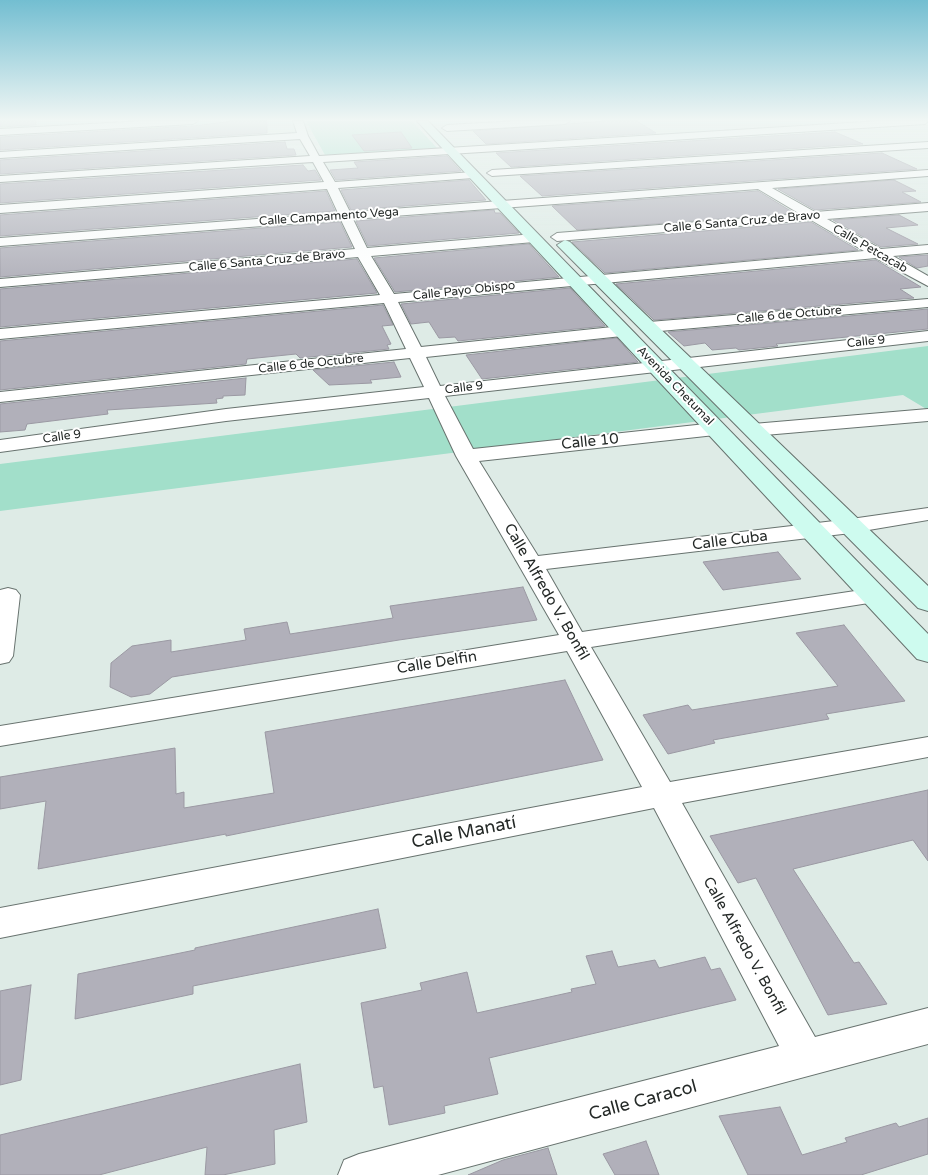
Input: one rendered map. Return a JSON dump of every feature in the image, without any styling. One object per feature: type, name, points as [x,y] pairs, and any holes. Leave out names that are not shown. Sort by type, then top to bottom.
[{"type":"main road","name":"Avenida Chetumal","points":[[484,176],[501,204],[928,652]]},
{"type":"main road","name":"Avenida Chetumal","points":[[485,176],[522,203],[928,602]]},
{"type":"street","points":[[0,179],[50,176]]},
{"type":"street","name":"Calle Alfredo V. Bonfil","points":[[327,176],[363,253],[389,298],[466,456],[531,564],[662,795],[806,1058]]},
{"type":"street","points":[[0,209],[458,176]]},
{"type":"street","name":"Calle Petcacab","points":[[742,176],[928,282]]},
{"type":"street","name":"Calle Campamento Vega","points":[[0,242],[891,176]]},
{"type":"street","name":"Calle 6 Santa Cruz de Bravo","points":[[557,237],[928,207]]},
{"type":"street","name":"Calle 6 Santa Cruz de Bravo","points":[[0,283],[534,238]]},
{"type":"street","name":"Calle Payo Obispo","points":[[0,334],[928,249]]},
{"type":"street","name":"Calle 6 de Octubre","points":[[649,327],[928,302]]},
{"type":"street","name":"Calle 6 de Octubre","points":[[0,397],[622,331]]},
{"type":"street","name":"Calle 9","points":[[0,446],[226,414],[928,336]]},
{"type":"street","points":[[753,430],[928,415]]},
{"type":"street","name":"Calle 10","points":[[466,456],[715,429]]},
{"type":"street","name":"Calle Cuba","points":[[531,564],[813,531],[928,514]]},
{"type":"street","name":"Calle Delfin","points":[[0,736],[575,641],[875,595]]},
{"type":"street","points":[[0,656],[8,596]]},
{"type":"street","name":"Calle Manatí","points":[[0,923],[662,795],[928,747]]},
{"type":"street","name":"Calle Caracol","points":[[358,1175],[928,1026]]},
{"type":"green space","points":[[928,346],[928,410],[903,395],[0,511],[0,464]]},
{"type":"building","points":[[130,176],[318,176],[321,180],[0,203],[0,184]]},
{"type":"building","points":[[334,176],[394,176],[336,180]]},
{"type":"building","points":[[520,176],[523,176],[822,176],[542,196]]},
{"type":"building","points":[[469,180],[486,200],[351,210],[341,190]]},
{"type":"building","points":[[894,180],[916,191],[902,192],[921,202],[815,210],[778,189]]},
{"type":"building","points":[[326,191],[335,211],[0,236],[0,215]]},
{"type":"building","points":[[758,191],[794,213],[577,230],[552,206]]},
{"type":"building","points":[[494,210],[495,213],[500,213],[519,233],[368,246],[356,221]]},
{"type":"building","points":[[899,215],[918,225],[886,228],[918,244],[881,247],[833,220]]},
{"type":"building","points":[[340,222],[352,247],[0,277],[0,248]]},
{"type":"building","points":[[811,222],[858,250],[605,273],[572,242]]},
{"type":"building","points":[[529,244],[559,277],[395,292],[374,258]]},
{"type":"building","points":[[928,255],[928,266],[917,268],[899,257]]},
{"type":"building","points":[[357,259],[377,293],[0,327],[0,289]]},
{"type":"building","points":[[876,260],[921,287],[900,289],[914,298],[654,320],[616,284]]},
{"type":"building","points":[[570,288],[605,326],[458,341],[455,337],[439,338],[429,322],[411,324],[401,304]]},
{"type":"building","points":[[383,305],[393,325],[382,326],[391,344],[387,345],[389,349],[300,358],[296,354],[247,359],[246,364],[0,390],[0,341]]},
{"type":"building","points":[[928,309],[928,329],[776,344],[778,346],[739,350],[736,348],[712,350],[705,343],[684,346],[668,332]]},
{"type":"building","points":[[617,338],[638,362],[482,379],[466,355]]},
{"type":"building","points":[[394,362],[401,377],[370,380],[372,383],[329,385],[313,370]]},
{"type":"building","points":[[246,378],[245,395],[223,396],[223,398],[216,399],[217,403],[107,410],[108,414],[27,424],[25,430],[0,432],[0,404]]},
{"type":"building","points":[[778,552],[801,579],[723,590],[703,562]]},
{"type":"building","points":[[523,587],[537,620],[399,640],[172,677],[150,694],[131,697],[110,687],[111,663],[132,646],[171,640],[171,652],[246,640],[244,629],[287,622],[290,634],[393,618],[390,606]]},
{"type":"building","points":[[844,625],[905,701],[826,714],[829,719],[713,740],[715,743],[668,754],[643,715],[688,705],[692,710],[838,686],[796,633]]},
{"type":"building","points":[[565,680],[603,760],[226,836],[226,834],[38,869],[46,801],[0,809],[0,777],[175,748],[176,794],[184,792],[184,808],[274,793],[265,732]]},
{"type":"building","points":[[928,790],[928,861],[913,840],[793,869],[854,963],[859,962],[887,1004],[828,1015],[756,878],[738,883],[710,836]]},
{"type":"building","points":[[378,909],[386,948],[193,986],[193,994],[75,1019],[78,974]]},
{"type":"building","points":[[612,951],[618,967],[655,960],[659,968],[705,957],[711,970],[720,968],[736,1000],[489,1058],[498,1094],[444,1106],[445,1113],[389,1125],[383,1086],[374,1088],[361,1003],[422,990],[420,983],[467,972],[477,1013],[572,992],[571,989],[596,984],[586,956]]},
{"type":"building","points":[[31,985],[21,1080],[0,1085],[0,991]]},
{"type":"building","points":[[300,1064],[307,1122],[274,1130],[275,1164],[223,1175],[205,1175],[207,1147],[99,1175],[0,1175],[0,1135]]},
{"type":"building","points":[[780,1107],[802,1155],[847,1142],[845,1138],[896,1123],[899,1127],[928,1118],[928,1154],[861,1175],[748,1175],[719,1116]]},
{"type":"building","points":[[646,1141],[659,1175],[615,1175],[603,1154]]},
{"type":"building","points":[[548,1148],[557,1175],[468,1175],[503,1160]]}]
